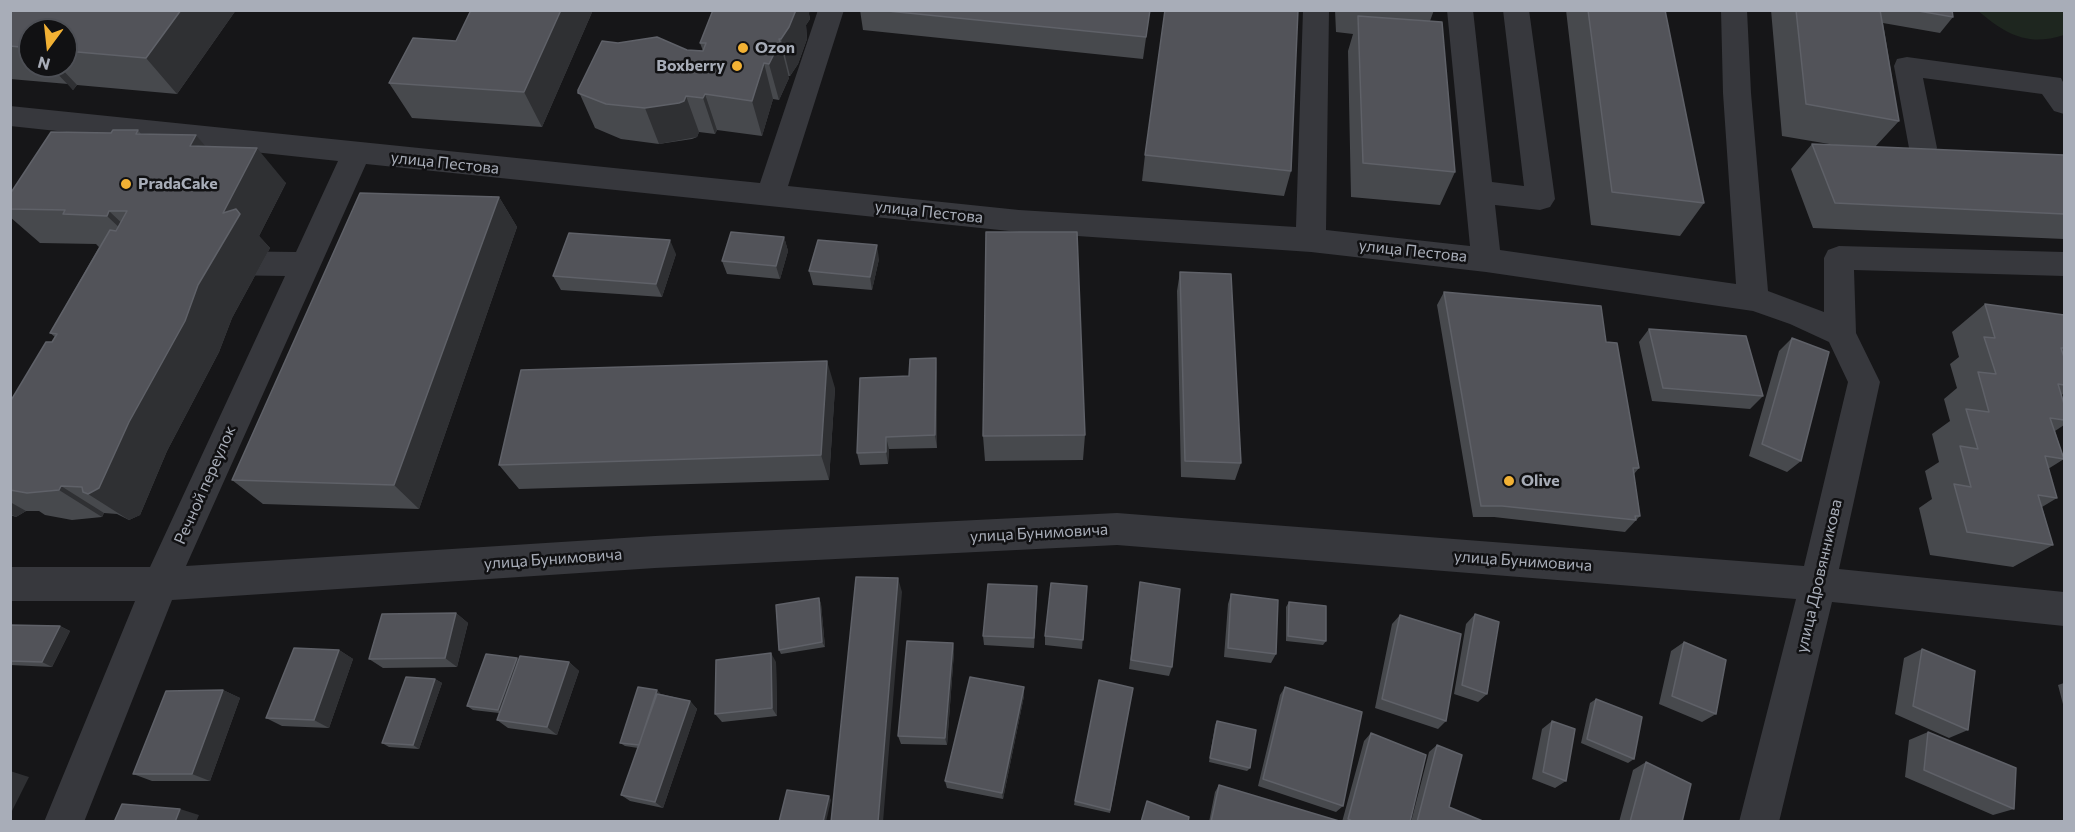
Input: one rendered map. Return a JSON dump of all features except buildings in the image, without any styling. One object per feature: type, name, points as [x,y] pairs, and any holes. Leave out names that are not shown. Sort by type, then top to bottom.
[{"type":"street","points":[[770,196],[831,10]]},
{"type":"street","points":[[1311,240],[1316,10]]},
{"type":"street","points":[[1460,10],[1486,260]]},
{"type":"street","points":[[1480,192],[1540,199],[1516,10]]},
{"type":"street","points":[[1734,10],[1737,93],[1753,298]]},
{"type":"street","points":[[1923,148],[1907,66],[2051,85],[2064,104]]},
{"type":"street","name":"улица Пестова","points":[[10,116],[1019,221],[1311,240],[1486,260],[1753,298],[1801,315],[1840,333]]},
{"type":"street","name":"Речной переулок","points":[[64,822],[160,584],[356,153]]},
{"type":"street","points":[[1840,333],[1839,258],[2064,264]]},
{"type":"street","points":[[186,263],[304,264]]},
{"type":"street","name":"улица Дровянникова","points":[[1759,822],[1818,584],[1864,382],[1840,333]]},
{"type":"street","name":"улица Бунимовича","points":[[10,584],[160,584],[655,552],[1117,529],[1818,584],[2064,609]]},
{"type":"shaded area","points":[[1978,11],[2064,11],[2064,35],[2039,40],[2028,39],[2008,32]]},
{"type":"place","name":"Ozon","points":[[743,48]]},
{"type":"place","name":"Boxberry","points":[[737,66]]},
{"type":"place","name":"PradaCake","points":[[126,184]]},
{"type":"place","name":"Olive","points":[[1509,481]]}]
